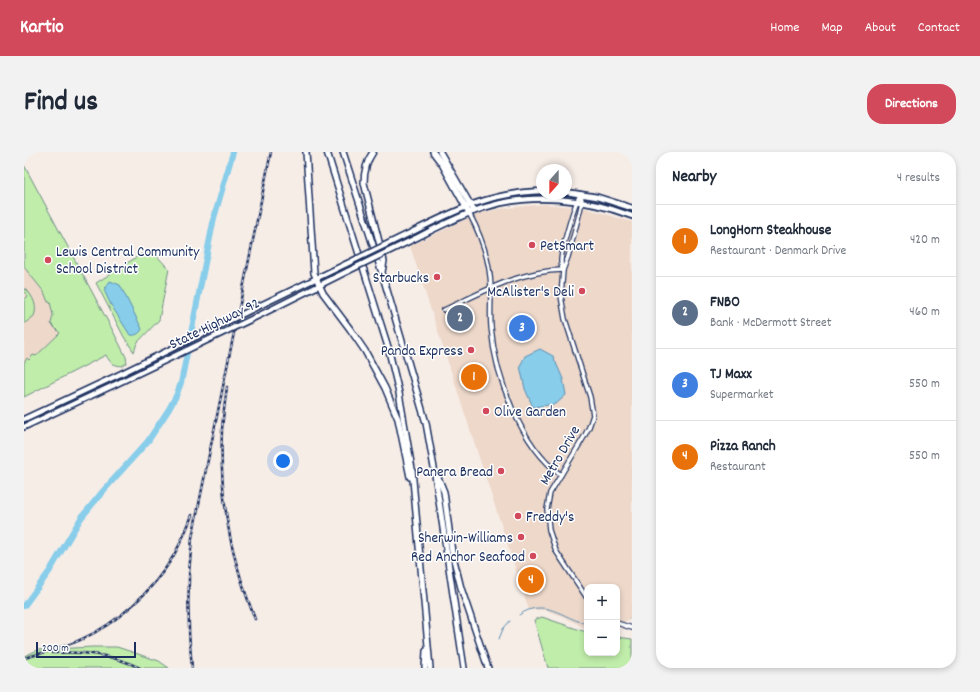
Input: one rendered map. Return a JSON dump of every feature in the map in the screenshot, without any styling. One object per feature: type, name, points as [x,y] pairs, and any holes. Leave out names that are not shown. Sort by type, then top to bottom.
[{"type":"highway","points":[[306,152],[314,273],[323,293],[350,328],[365,351],[388,394],[398,419],[414,494]]},
{"type":"highway","points":[[327,152],[388,347],[399,393],[412,469],[430,668]]},
{"type":"highway","points":[[343,152],[382,273],[426,423],[464,668]]},
{"type":"highway","points":[[373,152],[364,170],[364,183],[384,261],[382,273]]},
{"type":"highway","points":[[433,152],[468,205]]},
{"type":"highway","points":[[440,152],[459,186],[471,212]]},
{"type":"highway","points":[[434,468],[444,492],[452,552],[461,588],[488,668]]},
{"type":"highway","points":[[425,668],[427,638]]},
{"type":"main road","name":"State Highway 92","points":[[24,419],[116,376],[468,205],[500,196],[536,192]]},
{"type":"main road","points":[[572,193],[608,200],[632,208]]},
{"type":"main road","name":"State Highway 92","points":[[24,427],[471,212],[498,204],[545,199],[579,201],[607,207],[632,216]]},
{"type":"street","name":"Metro Drive","points":[[581,194],[561,259],[561,296],[563,310],[590,397],[593,416],[587,433],[549,497],[547,509],[548,525],[553,543],[559,556],[584,594]]},
{"type":"street","name":"Metro Drive","points":[[562,270],[568,257],[579,201]]},
{"type":"street","points":[[471,212],[486,252],[491,288],[490,316],[493,346],[506,394],[536,449],[546,462],[561,475]]},
{"type":"street","points":[[444,310],[504,282],[547,270],[562,270]]},
{"type":"street","points":[[620,624],[632,628]]},
{"type":"shaded area","name":"Lewis Central Community School District","points":[[24,172],[120,348],[24,397]]},
{"type":"shaded area","points":[[545,204],[585,208],[632,222],[632,618],[620,624],[620,584],[584,584],[584,627],[562,616],[545,610],[529,610],[410,246],[477,214],[499,209]]},
{"type":"green space","name":"Lewis Central Community School District","points":[[24,165],[113,331],[126,357],[127,363],[122,366],[114,364],[110,362],[106,355],[24,397],[24,363],[27,358],[29,360],[33,355],[36,356],[60,333],[51,324],[53,315],[50,302],[48,302],[44,292],[24,267]]},
{"type":"green space","points":[[146,251],[154,253],[169,269],[159,320],[137,343],[134,352],[124,337],[96,283]]},
{"type":"green space","points":[[24,289],[26,289],[33,298],[35,312],[34,316],[24,324],[24,300],[28,296],[24,292]]},
{"type":"green space","points":[[542,617],[584,631],[584,656],[620,656],[620,637],[632,639],[632,668],[548,668],[534,620]]},
{"type":"green space","points":[[117,647],[159,661],[169,668],[24,668],[24,656],[38,650]]},
{"type":"water","points":[[110,281],[120,285],[142,329],[137,334],[130,335],[111,305],[104,290]]},
{"type":"water","points":[[540,349],[553,356],[563,379],[566,395],[556,404],[533,407],[525,389],[520,366],[525,356]]},
{"type":"waterway","points":[[24,606],[49,572],[81,518],[148,441],[176,396],[181,383],[214,218],[233,152]]},
{"type":"waterway","points":[[519,615],[528,610],[545,608],[584,623]]},
{"type":"waterway","points":[[499,639],[503,629],[510,621]]},
{"type":"railway","points":[[192,668],[188,603],[192,538],[271,152]]},
{"type":"railway","points":[[227,387],[222,425],[222,467],[225,505],[231,543],[244,589],[255,619]]},
{"type":"railway","points":[[24,658],[80,640],[108,625],[133,605],[156,581],[174,555],[192,515]]},
{"type":"railway","points":[[52,653],[97,654],[118,659],[140,668]]},
{"type":"place","name":"PetSmart","points":[[532,245]]},
{"type":"place","name":"Lewis Central Community School District","points":[[48,260]]},
{"type":"place","name":"Starbucks","points":[[437,277]]},
{"type":"place","name":"McAlister's Deli","points":[[582,291]]},
{"type":"place","name":"FNBO","points":[[460,318]]},
{"type":"place","name":"TJ Maxx","points":[[522,328]]},
{"type":"place","name":"Panda Express","points":[[471,350]]},
{"type":"place","name":"LongHorn Steakhouse","points":[[474,377]]},
{"type":"place","name":"Olive Garden","points":[[486,411]]},
{"type":"place","name":"Panera Bread","points":[[501,471]]},
{"type":"place","name":"Freddy's","points":[[518,516]]},
{"type":"place","name":"Sherwin-Williams","points":[[521,537]]},
{"type":"place","name":"Red Anchor Seafood","points":[[533,556]]},
{"type":"place","name":"Pizza Ranch","points":[[531,580]]}]
